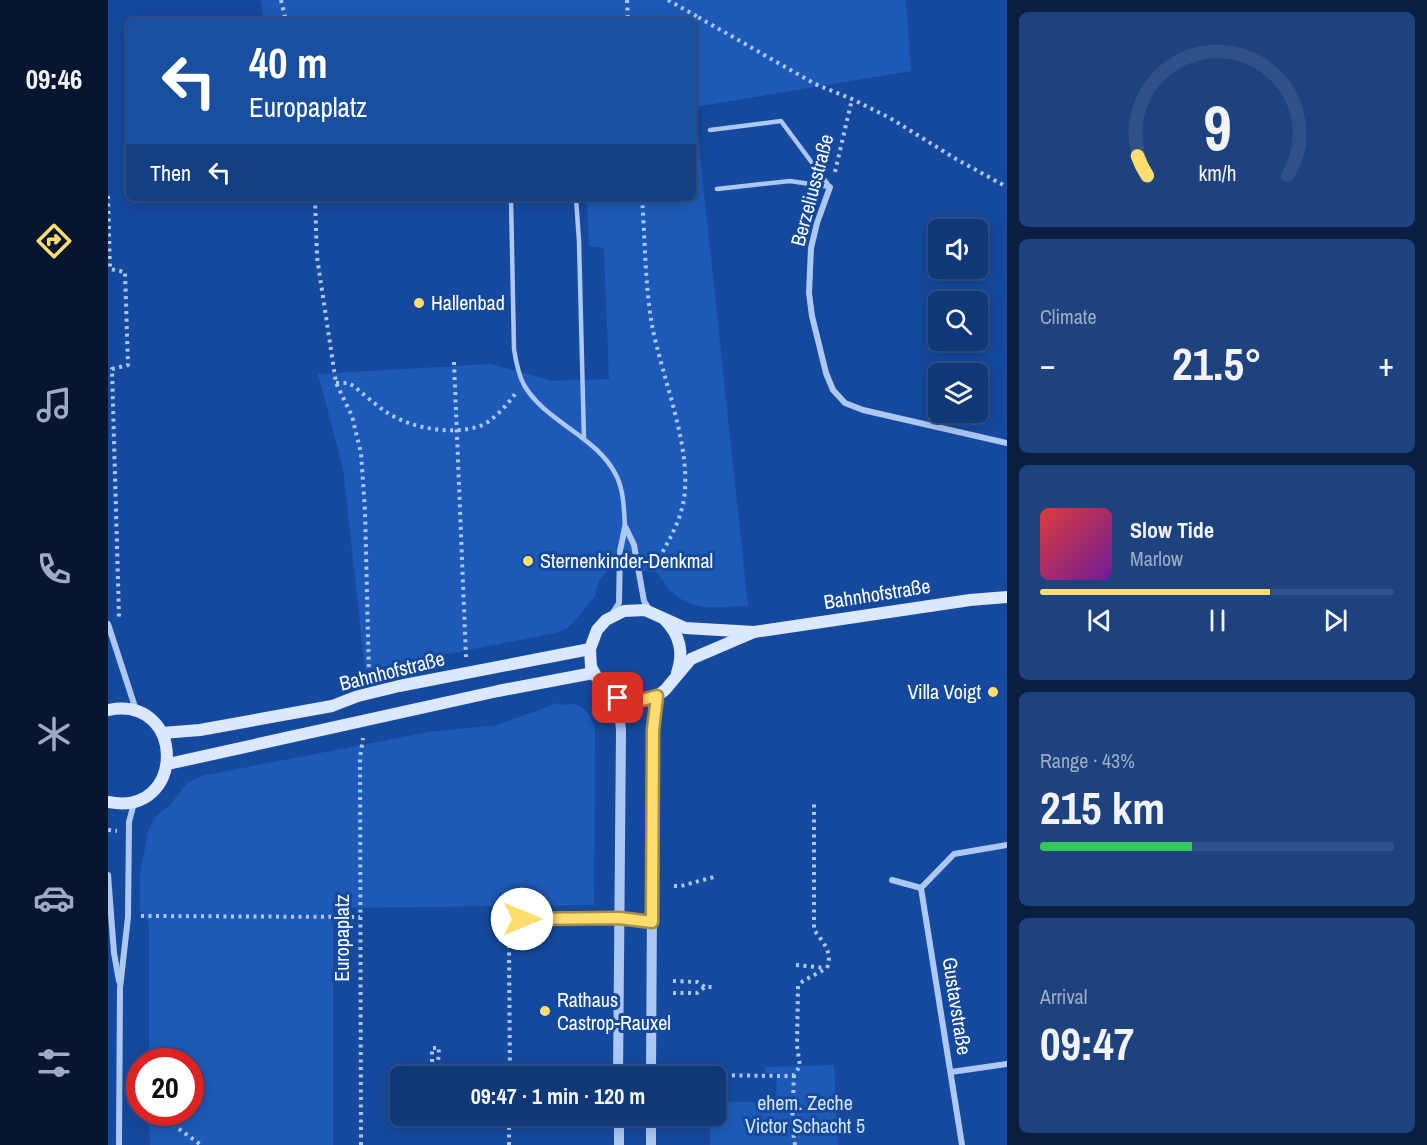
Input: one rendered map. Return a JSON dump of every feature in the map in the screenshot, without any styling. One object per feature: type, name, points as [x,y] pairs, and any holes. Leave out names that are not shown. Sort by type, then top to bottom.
[{"type":"main road","name":"Bahnhofstraße","points":[[651,612],[685,628],[754,632],[970,600],[1007,597]]},
{"type":"main road","points":[[651,612],[631,609],[611,616],[597,630],[590,649],[593,673],[606,690],[618,698],[638,701],[657,696]]},
{"type":"main road","points":[[664,620],[672,627],[680,645],[681,654],[677,674]]},
{"type":"main road","name":"Bahnhofstraße","points":[[657,696],[672,683],[677,674],[692,659],[754,632]]},
{"type":"main road","name":"Bahnhofstraße","points":[[162,733],[200,730],[332,706],[358,696],[399,686],[590,649]]},
{"type":"main road","points":[[168,764],[486,694],[593,673]]},
{"type":"main road","points":[[108,710],[125,708],[136,711],[153,721],[162,733],[168,748],[168,764],[157,788],[135,802],[118,804],[108,802]]},
{"type":"street","name":"Berzeliusstraße","points":[[830,188],[817,223],[811,248],[809,293],[818,345],[833,390],[845,403],[863,410],[1007,443]]},
{"type":"street","points":[[625,527],[634,545],[644,601],[651,612]]},
{"type":"street","points":[[611,616],[619,603],[620,551],[625,527]]},
{"type":"street","points":[[108,624],[136,711]]},
{"type":"street","points":[[651,1066],[653,730],[657,696]]},
{"type":"street","points":[[618,698],[621,730],[618,1066]]},
{"type":"street","points":[[119,1145],[120,988],[128,917],[129,822],[135,802]]},
{"type":"street","points":[[892,880],[921,888],[954,854],[1007,845]]},
{"type":"street","points":[[108,875],[114,953],[120,988]]},
{"type":"street","name":"Gustavstraße","points":[[921,888],[951,1072],[1007,1064]]},
{"type":"street","points":[[951,1072],[962,1145]]},
{"type":"street","points":[[619,1126],[619,1145]]},
{"type":"street","points":[[651,1126],[651,1145]]},
{"type":"lane","points":[[710,130],[781,121],[830,188]]},
{"type":"lane","points":[[717,189],[790,181],[830,188]]},
{"type":"lane","points":[[511,201],[514,350],[517,370],[524,386],[539,405],[584,439],[602,456],[616,476],[621,493],[625,527]]},
{"type":"lane","points":[[576,201],[584,439]]},
{"type":"lane","points":[[522,919],[619,918],[652,922]]},
{"type":"path","points":[[281,0],[285,18]]},
{"type":"path","points":[[627,0],[628,18]]},
{"type":"path","points":[[668,0],[815,84],[890,118],[1007,187]]},
{"type":"path","name":"Berzeliusstraße","points":[[830,188],[852,99]]},
{"type":"path","points":[[108,196],[110,269],[125,272],[126,284],[128,364],[112,369],[121,627]]},
{"type":"path","points":[[315,201],[317,257],[336,383],[352,416],[361,453],[370,676]]},
{"type":"path","points":[[642,201],[652,321],[657,353],[680,438],[684,473],[682,507],[676,526],[650,574]]},
{"type":"path","points":[[454,362],[466,658]]},
{"type":"path","points":[[336,383],[348,383],[354,386],[387,412],[416,426],[457,429],[477,427],[486,423],[524,386]]},
{"type":"path","name":"Europaplatz","points":[[361,1145],[360,758],[363,732]]},
{"type":"path","points":[[795,1145],[792,1108],[794,1075],[800,1066],[797,1046],[798,986],[827,968],[830,961],[825,944],[814,930],[814,804]]},
{"type":"path","points":[[674,886],[714,877]]},
{"type":"path","points":[[137,916],[360,917]]},
{"type":"path","points":[[509,945],[510,1066]]},
{"type":"path","points":[[796,965],[827,968]]},
{"type":"path","points":[[673,981],[697,982],[705,987],[713,987]]},
{"type":"path","points":[[673,993],[697,993],[705,987]]},
{"type":"path","points":[[432,1062],[432,1048],[439,1048],[438,1063]]},
{"type":"path","points":[[726,1075],[794,1075]]},
{"type":"path","points":[[175,1126],[201,1145]]},
{"type":"path","points":[[509,1126],[509,1145]]},
{"type":"green space","points":[[261,0],[906,0],[911,71],[696,107],[696,18],[264,18]]},
{"type":"green space","points":[[696,116],[748,606],[698,606],[680,598],[669,589],[656,572],[609,569],[599,580],[595,596],[566,629],[365,670],[343,468],[318,374],[491,364],[552,381],[609,379],[604,248],[589,246],[587,201],[696,201]]},
{"type":"green space","points":[[558,703],[577,705],[590,716],[595,729],[594,905],[333,908],[333,1145],[150,1145],[149,1126],[204,1126],[204,1048],[149,1048],[149,922],[140,910],[140,876],[148,831],[155,817],[170,805],[187,783],[201,776],[429,732],[497,725]]},
{"type":"green space","name":"ehem. Zeche Victor Schacht 5","points":[[834,1065],[838,1145],[710,1145],[710,1126],[726,1126],[726,1101],[776,1103],[777,1073],[765,1073],[765,1067]]},
{"type":"place","name":"Hallenbad","points":[[419,303]]},
{"type":"place","name":"Sternenkinder-Denkmal","points":[[528,561]]},
{"type":"place","name":"Villa Voigt","points":[[993,692]]},
{"type":"place","name":"Rathaus Castrop-Rauxel","points":[[545,1011]]},
{"type":"route","points":[[522,919],[619,918],[652,922],[653,730],[657,696],[638,701],[618,698]]}]
